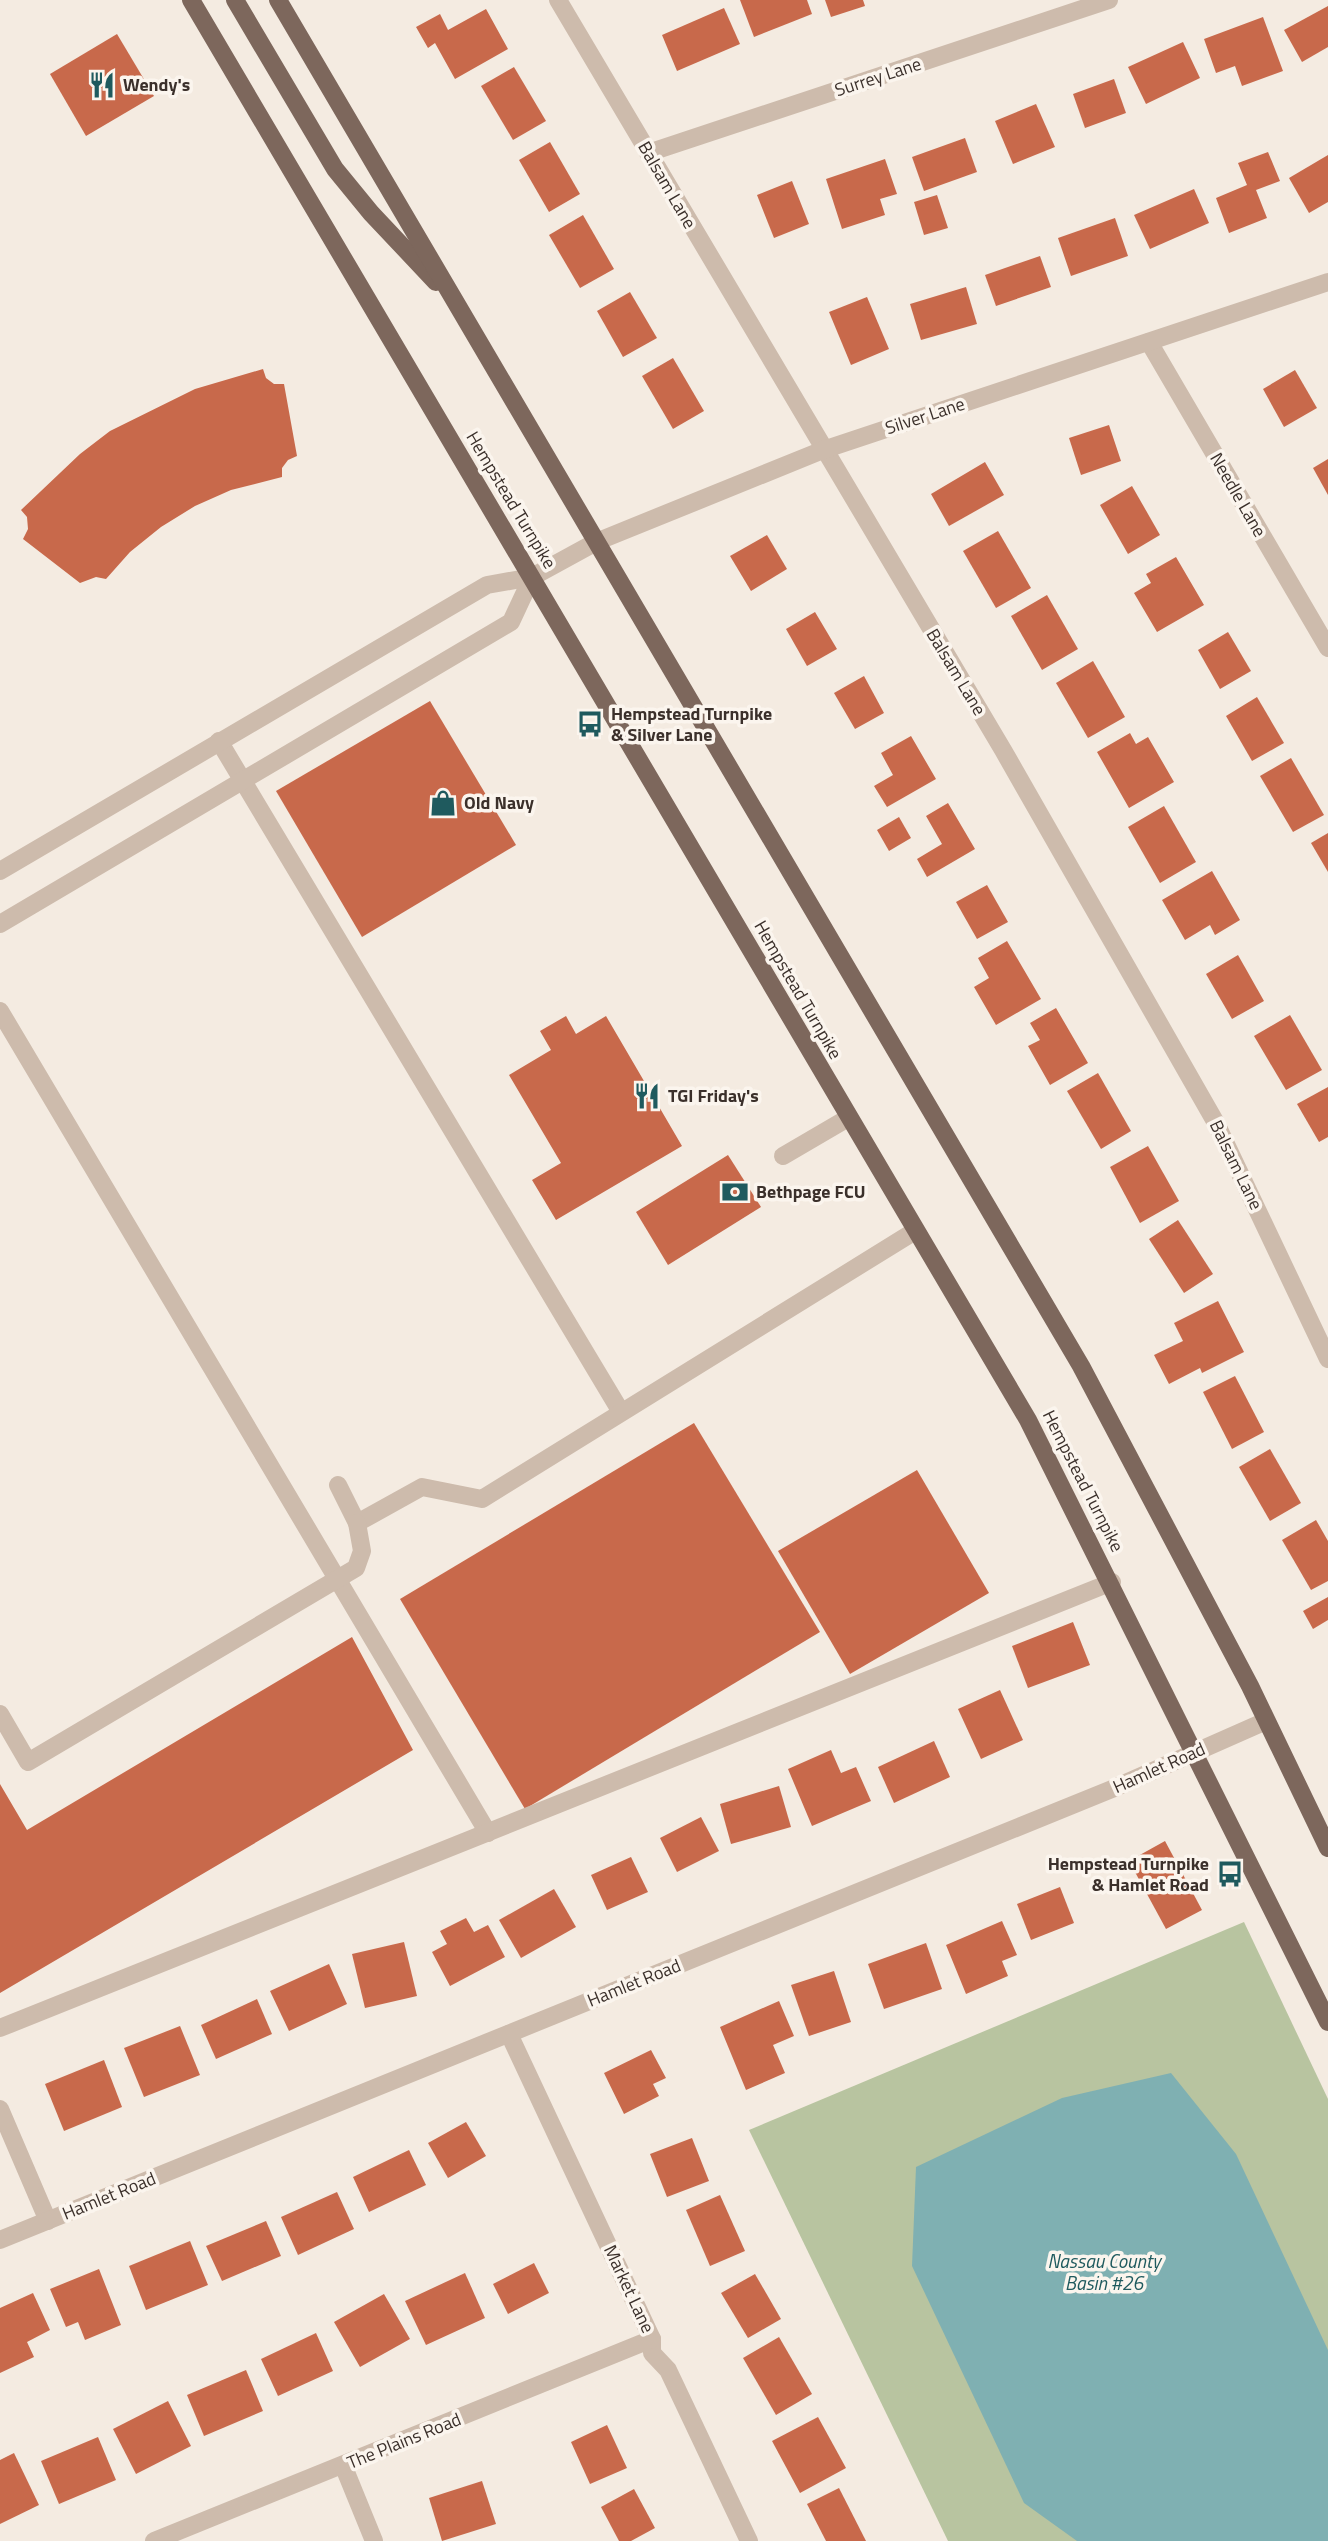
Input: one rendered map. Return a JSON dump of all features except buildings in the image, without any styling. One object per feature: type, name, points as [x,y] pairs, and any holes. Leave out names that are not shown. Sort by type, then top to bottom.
[{"type":"main road","name":"Hempstead Turnpike","points":[[191,0],[1028,1420],[1112,1582],[1328,2022]]},
{"type":"main road","points":[[235,0],[335,169],[371,213],[458,305]]},
{"type":"main road","points":[[278,0],[1081,1366],[1266,1721],[1328,1848]]},
{"type":"street","name":"Balsam Lane","points":[[558,0],[1003,750],[1216,1123],[1328,1359]]},
{"type":"street","name":"Surrey Lane","points":[[648,153],[1109,0]]},
{"type":"street","name":"Silver Lane","points":[[0,871],[487,585],[532,577],[596,542],[823,450],[1328,282]]},
{"type":"street","name":"Needle Lane","points":[[1149,342],[1328,648]]},
{"type":"street","points":[[0,924],[511,622],[532,577]]},
{"type":"street","points":[[219,741],[621,1412]]},
{"type":"street","points":[[0,1012],[488,1833]]},
{"type":"street","points":[[783,1156],[848,1118]]},
{"type":"street","points":[[357,1522],[422,1487],[482,1499],[915,1231]]},
{"type":"street","points":[[0,1714],[28,1762],[338,1580],[360,1562],[362,1551],[357,1522],[338,1485]]},
{"type":"street","points":[[0,2028],[1112,1582]]},
{"type":"street","name":"Hamlet Road","points":[[0,2240],[509,2034],[1266,1721]]},
{"type":"street","name":"Market Lane","points":[[509,2034],[652,2339],[652,2353],[668,2370],[749,2541]]},
{"type":"street","points":[[0,2109],[48,2221]]},
{"type":"street","name":"The Plains Road","points":[[154,2541],[652,2339]]},
{"type":"street","points":[[343,2465],[374,2541]]},
{"type":"green space","points":[[1244,1922],[1328,2099],[1328,2541],[948,2541],[749,2130]]},
{"type":"water","name":"Nassau County Basin #26","points":[[1171,2073],[1236,2154],[1328,2350],[1328,2541],[1077,2541],[1024,2503],[912,2266],[916,2167],[1062,2098]]},
{"type":"place","name":"Wendy's","points":[[102,85]]},
{"type":"place","name":"Hempstead Turnpike & Silver Lane","points":[[590,724]]},
{"type":"place","name":"Old Navy","points":[[443,803]]},
{"type":"place","name":"TGI Friday's","points":[[647,1096]]},
{"type":"place","name":"Bethpage FCU","points":[[735,1192]]},
{"type":"place","name":"Hempstead Turnpike & Hamlet Road","points":[[1230,1874]]}]
